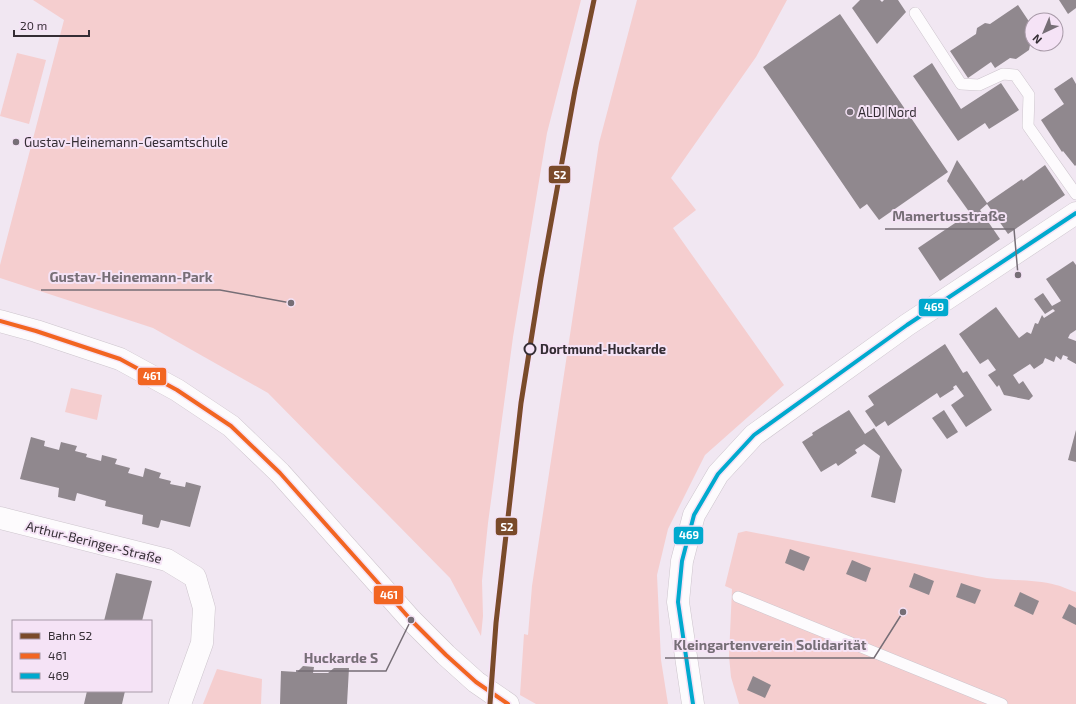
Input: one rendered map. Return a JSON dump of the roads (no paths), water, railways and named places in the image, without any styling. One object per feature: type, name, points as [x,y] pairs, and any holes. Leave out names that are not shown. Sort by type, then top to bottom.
[{"type":"street","points":[[693,704],[678,602],[682,561],[694,515],[718,474],[754,435],[907,324],[1076,213]]},
{"type":"street","points":[[0,321],[36,330],[120,359],[177,390],[231,426],[280,473],[416,625],[476,682],[508,704]]},
{"type":"street","name":"Arthur-Beringer-Straße","points":[[0,518],[167,560],[195,577],[204,608],[202,643],[180,704]]},
{"type":"lane","points":[[915,13],[961,84],[979,85],[1003,74],[1015,75],[1029,95],[1028,126],[1076,194]]},
{"type":"lane","points":[[738,597],[1002,704]]},
{"type":"rail line","name":"S2","points":[[490,704],[496,623],[521,403],[541,278],[575,90],[594,0]]},
{"type":"place","name":"ALDI Nord","points":[[850,112]]},
{"type":"place","name":"Gustav-Heinemann-Gesamtschule","points":[[16,142]]},
{"type":"place","name":"Mamertusstraße","points":[[1018,275]]},
{"type":"place","name":"Gustav-Heinemann-Park","points":[[291,303]]},
{"type":"place","name":"Dortmund-Huckarde","points":[[530,349]]},
{"type":"place","name":"Kleingartenverein Solidarität","points":[[903,612]]},
{"type":"place","name":"Huckarde S","points":[[411,620]]}]
